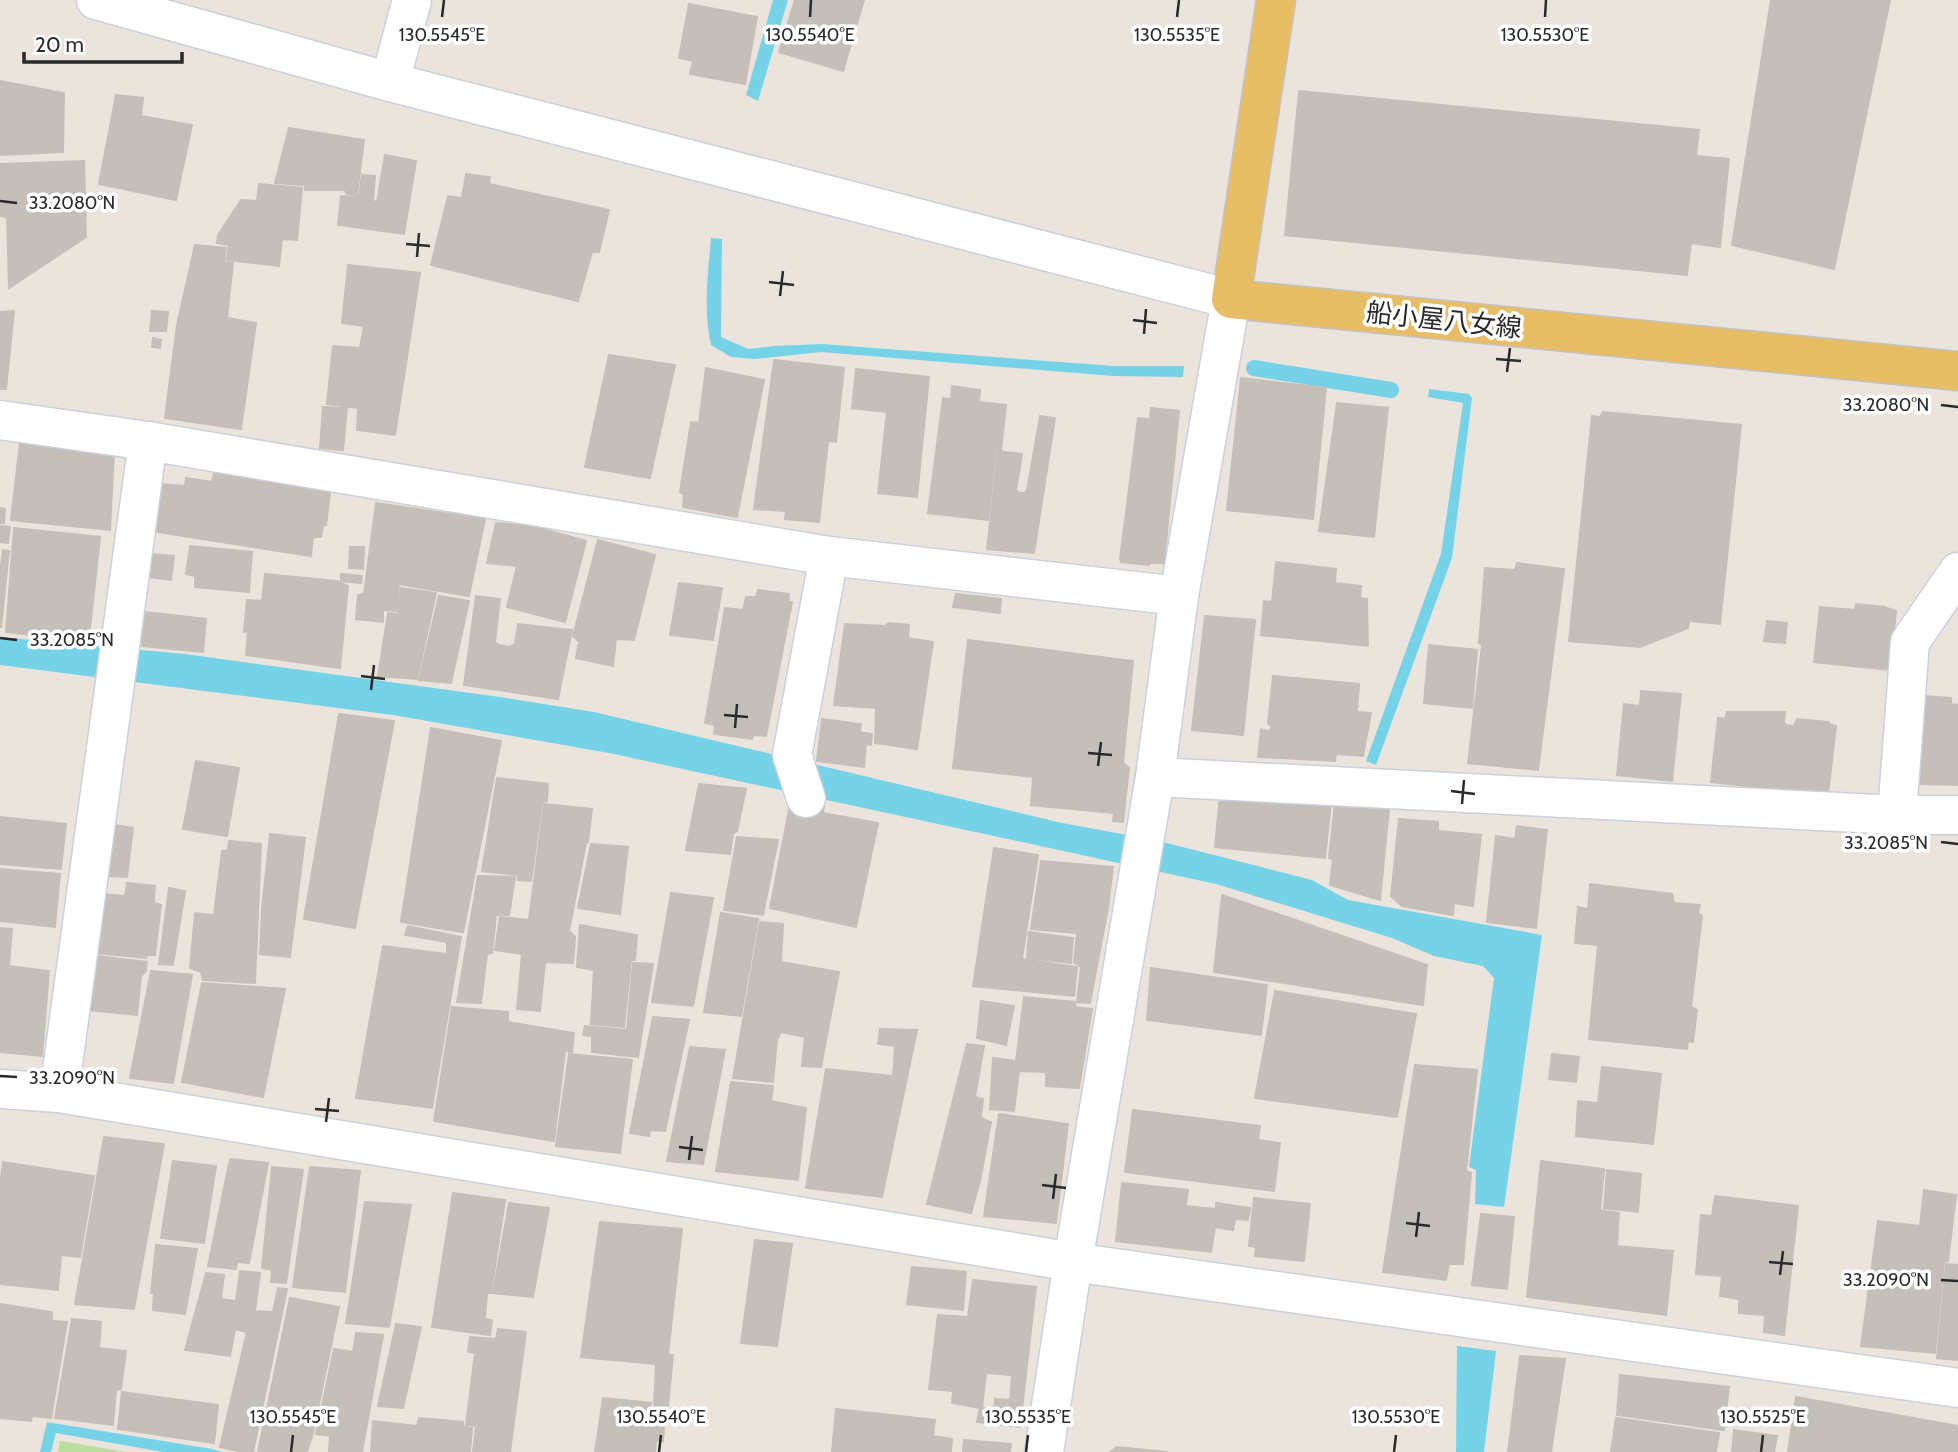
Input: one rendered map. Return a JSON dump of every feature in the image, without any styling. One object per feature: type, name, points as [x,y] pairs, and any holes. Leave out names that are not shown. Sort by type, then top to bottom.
[{"type":"main road","points":[[1231,299],[1276,0]]},
{"type":"main road","name":"船小屋八女線","points":[[1231,299],[1958,371]]},
{"type":"street","points":[[96,0],[390,82],[1231,299],[1180,596],[1155,776],[1073,1262],[1044,1452]]},
{"type":"street","points":[[390,82],[412,0]]},
{"type":"street","points":[[0,420],[148,441],[830,556],[1180,596]]},
{"type":"street","points":[[58,1093],[148,441]]},
{"type":"street","points":[[806,798],[792,755],[830,556]]},
{"type":"street","points":[[1897,815],[1910,642],[1958,572]]},
{"type":"street","points":[[1155,776],[1897,815],[1958,815]]},
{"type":"street","points":[[0,1088],[58,1093],[1073,1262],[1958,1388]]},
{"type":"green space","points":[[60,1441],[126,1452],[58,1452]]},
{"type":"water","points":[[773,0],[788,0],[758,101],[746,95]]},
{"type":"water","points":[[711,238],[722,239],[721,337],[748,349],[821,344],[1114,366],[1184,366],[1183,377],[1114,376],[821,352],[755,359],[731,357],[711,345],[707,292]]},
{"type":"water","points":[[1429,389],[1469,394],[1472,398],[1452,558],[1376,765],[1366,761],[1441,554],[1463,403],[1428,397]]},
{"type":"water","points":[[0,637],[185,654],[594,712],[1062,823],[1155,840],[1312,880],[1348,900],[1542,935],[1504,1207],[1475,1204],[1476,1170],[1469,1167],[1494,978],[1483,966],[1434,956],[1392,938],[1216,884],[609,753],[393,715],[0,665]]},
{"type":"water","points":[[1457,1346],[1496,1351],[1484,1452],[1456,1452]]},
{"type":"water","points":[[47,1422],[222,1452],[163,1452],[56,1433],[51,1452],[40,1452]]},
{"type":"building","points":[[795,0],[864,0],[843,71],[779,52]]},
{"type":"building","points":[[1771,0],[1890,0],[1834,269],[1732,245]]},
{"type":"building","points":[[689,4],[757,17],[745,84],[690,74],[693,61],[679,58]]},
{"type":"building","points":[[0,81],[64,93],[63,152],[0,155]]},
{"type":"building","points":[[1299,91],[1699,130],[1696,156],[1729,159],[1720,247],[1691,243],[1687,275],[1285,235]]},
{"type":"building","points":[[116,95],[143,98],[141,116],[192,125],[176,200],[99,184]]},
{"type":"building","points":[[289,128],[364,140],[357,195],[347,194],[345,190],[305,190],[305,185],[275,183]]},
{"type":"building","points":[[385,155],[416,161],[404,234],[338,225],[341,196],[359,197],[362,175],[375,176],[373,201],[377,202]]},
{"type":"building","points":[[84,161],[86,237],[9,288],[7,217],[0,216],[0,164]]},
{"type":"building","points":[[466,174],[490,177],[489,184],[609,210],[599,252],[592,252],[578,301],[431,265],[448,196],[462,198]]},
{"type":"building","points":[[259,184],[302,188],[297,240],[282,239],[279,266],[227,260],[229,245],[217,243],[218,235],[241,200],[257,201]]},
{"type":"building","points":[[195,245],[226,248],[224,262],[233,263],[227,318],[256,323],[241,429],[165,418],[177,325]]},
{"type":"building","points":[[348,265],[420,273],[395,435],[357,430],[358,408],[327,404],[333,346],[360,348],[364,326],[342,323]]},
{"type":"building","points":[[14,311],[6,389],[0,389],[0,312]]},
{"type":"building","points":[[152,311],[168,312],[166,331],[150,331]]},
{"type":"building","points":[[153,338],[161,340],[160,348],[152,347]]},
{"type":"building","points":[[609,355],[675,365],[650,478],[585,467]]},
{"type":"building","points":[[774,360],[844,368],[836,442],[828,441],[819,522],[785,519],[786,511],[754,509]]},
{"type":"building","points":[[706,368],[764,380],[737,517],[683,507],[684,494],[680,492],[691,422],[699,423]]},
{"type":"building","points":[[856,369],[929,377],[917,497],[878,493],[887,412],[852,408]]},
{"type":"building","points":[[1241,378],[1326,388],[1313,519],[1227,510]]},
{"type":"building","points":[[952,386],[980,390],[979,402],[1006,405],[1001,451],[996,450],[988,520],[928,513],[943,398],[951,399]]},
{"type":"building","points":[[1337,403],[1388,408],[1374,537],[1319,531]]},
{"type":"building","points":[[323,407],[347,408],[343,450],[320,448]]},
{"type":"building","points":[[1151,408],[1179,411],[1164,563],[1149,565],[1121,562],[1120,559],[1138,418],[1150,419]]},
{"type":"building","points":[[1603,412],[1741,425],[1720,624],[1689,621],[1688,628],[1640,647],[1569,641],[1592,416],[1600,417]]},
{"type":"building","points":[[1040,416],[1055,418],[1034,553],[987,549],[998,451],[1022,454],[1016,490],[1019,493],[1027,491]]},
{"type":"building","points":[[20,442],[114,452],[110,530],[11,520]]},
{"type":"building","points":[[214,473],[330,493],[326,525],[323,526],[321,537],[313,537],[311,556],[157,532],[161,484],[185,486],[186,478],[212,482]]},
{"type":"building","points":[[376,503],[485,519],[469,596],[399,584],[397,611],[383,610],[383,622],[356,619],[358,595],[364,594]]},
{"type":"building","points":[[0,508],[5,509],[4,523],[0,523]]},
{"type":"building","points":[[496,523],[532,526],[586,541],[565,622],[507,607],[517,566],[487,563]]},
{"type":"building","points":[[0,526],[10,527],[8,543],[0,542]]},
{"type":"building","points":[[14,528],[100,537],[89,638],[63,635],[62,639],[6,632]]},
{"type":"building","points":[[598,540],[655,555],[634,640],[616,639],[613,666],[576,658],[579,642],[573,636]]},
{"type":"building","points":[[190,546],[252,552],[249,592],[195,587],[195,576],[186,574]]},
{"type":"building","points":[[350,547],[364,547],[363,569],[349,568]]},
{"type":"building","points":[[3,550],[9,551],[1,628],[0,574]]},
{"type":"building","points":[[150,554],[174,556],[171,580],[147,577]]},
{"type":"building","points":[[1276,562],[1336,569],[1335,583],[1361,586],[1360,598],[1367,599],[1368,646],[1261,635],[1264,601],[1272,602]]},
{"type":"building","points":[[1517,563],[1564,569],[1538,770],[1468,763],[1482,645],[1479,643],[1485,568],[1515,570]]},
{"type":"building","points":[[265,574],[337,581],[348,586],[340,668],[246,655],[248,631],[244,632],[247,600],[262,601]]},
{"type":"building","points":[[341,574],[362,576],[361,583],[341,581]]},
{"type":"building","points":[[679,583],[722,588],[713,640],[670,635]]},
{"type":"building","points":[[401,588],[436,593],[417,679],[378,676],[388,613],[398,614]]},
{"type":"building","points":[[758,590],[789,594],[788,602],[792,602],[766,736],[753,735],[752,739],[714,734],[715,725],[705,723],[725,608],[743,610],[746,597],[756,597]]},
{"type":"building","points":[[956,594],[1001,599],[1000,613],[953,607]]},
{"type":"building","points":[[439,596],[469,601],[451,683],[419,680]]},
{"type":"building","points":[[476,596],[500,599],[495,642],[499,645],[510,647],[515,644],[518,624],[572,630],[558,699],[464,685]]},
{"type":"building","points":[[1856,604],[1896,611],[1890,670],[1814,662],[1820,607],[1855,610]]},
{"type":"building","points":[[144,612],[206,619],[203,652],[142,646]]},
{"type":"building","points":[[1205,616],[1255,620],[1243,735],[1192,730]]},
{"type":"building","points":[[1767,621],[1787,623],[1785,643],[1764,641]]},
{"type":"building","points":[[889,623],[909,625],[908,638],[933,642],[917,749],[875,743],[876,708],[834,705],[845,624],[885,626]]},
{"type":"building","points":[[968,640],[1133,661],[1123,763],[1129,768],[1123,822],[1113,821],[1114,813],[1031,805],[1033,777],[953,768]]},
{"type":"building","points":[[1429,645],[1477,650],[1472,708],[1424,703]]},
{"type":"building","points":[[1273,676],[1359,684],[1357,712],[1371,713],[1363,756],[1336,754],[1335,761],[1258,757],[1261,729],[1268,731],[1272,728],[1268,723]]},
{"type":"building","points":[[1641,691],[1681,694],[1672,781],[1617,775],[1624,704],[1640,706]]},
{"type":"building","points":[[1924,696],[1951,698],[1951,704],[1958,705],[1958,785],[1918,784]]},
{"type":"building","points":[[1727,712],[1785,712],[1786,725],[1794,726],[1797,719],[1829,722],[1836,726],[1828,795],[1711,782],[1718,718],[1725,719]]},
{"type":"building","points":[[339,714],[394,721],[355,928],[304,919]]},
{"type":"building","points":[[822,719],[861,724],[860,732],[872,734],[871,745],[866,744],[864,767],[817,761]]},
{"type":"building","points":[[431,728],[501,741],[463,932],[401,922]]},
{"type":"building","points":[[196,761],[239,768],[227,836],[183,829]]},
{"type":"building","points":[[497,778],[548,784],[547,801],[542,802],[531,881],[518,880],[518,875],[482,871]]},
{"type":"building","points":[[699,784],[746,789],[730,854],[686,850]]},
{"type":"building","points":[[1220,795],[1331,803],[1325,858],[1215,847]]},
{"type":"building","points":[[791,800],[824,805],[823,813],[878,823],[856,927],[770,908]]},
{"type":"building","points":[[1335,803],[1389,809],[1380,900],[1330,885],[1333,859],[1329,858]]},
{"type":"building","points":[[544,804],[592,809],[588,842],[569,931],[575,937],[573,963],[545,962],[540,1011],[517,1009],[522,954],[495,950],[500,917],[529,920]]},
{"type":"building","points":[[0,817],[66,824],[61,869],[0,864]]},
{"type":"building","points":[[1399,819],[1438,822],[1438,831],[1481,835],[1473,906],[1454,903],[1453,915],[1402,906],[1391,896]]},
{"type":"building","points":[[115,825],[133,828],[127,877],[109,876]]},
{"type":"building","points":[[1517,826],[1547,830],[1536,928],[1487,922],[1496,836],[1515,839]]},
{"type":"building","points":[[270,834],[305,838],[290,957],[260,954]]},
{"type":"building","points":[[737,837],[778,840],[763,915],[724,910]]},
{"type":"building","points":[[229,841],[261,844],[255,983],[203,980],[201,972],[190,968],[195,913],[214,915],[222,851],[228,851]]},
{"type":"building","points":[[591,844],[628,847],[620,914],[578,908]]},
{"type":"building","points":[[994,848],[1038,855],[1022,959],[1077,967],[1074,996],[973,986]]},
{"type":"building","points":[[1041,861],[1113,867],[1090,1003],[1077,1002],[1081,967],[1074,962],[1077,933],[1031,929]]},
{"type":"building","points":[[0,869],[60,874],[55,927],[0,921]]},
{"type":"building","points":[[478,876],[515,877],[509,915],[496,915],[492,953],[487,954],[481,1003],[457,1002]]},
{"type":"building","points":[[127,883],[155,886],[154,903],[161,905],[155,955],[147,955],[146,958],[97,953],[103,894],[125,896]]},
{"type":"building","points":[[1590,884],[1672,894],[1674,903],[1700,905],[1698,913],[1702,916],[1691,1007],[1697,1010],[1693,1042],[1688,1041],[1687,1049],[1589,1039],[1598,945],[1575,943],[1578,907],[1588,909]]},
{"type":"building","points":[[169,888],[185,891],[173,965],[159,964]]},
{"type":"building","points":[[671,893],[713,898],[693,1006],[652,1002]]},
{"type":"building","points":[[1222,895],[1427,965],[1423,1005],[1214,972]]},
{"type":"building","points":[[721,913],[758,919],[741,1016],[704,1012]]},
{"type":"building","points":[[760,922],[783,924],[781,962],[839,972],[821,1067],[802,1066],[805,1037],[781,1032],[777,1040],[773,1082],[733,1078]]},
{"type":"building","points":[[580,925],[637,935],[635,960],[631,960],[624,1027],[591,1024],[594,970],[577,967]]},
{"type":"building","points":[[408,926],[461,937],[432,1108],[356,1098],[383,946],[447,954],[447,942],[405,935]]},
{"type":"building","points":[[0,928],[12,929],[9,966],[49,971],[42,1056],[0,1052]]},
{"type":"building","points":[[1029,932],[1073,938],[1071,963],[1027,958]]},
{"type":"building","points":[[96,956],[147,962],[146,971],[141,976],[137,1015],[88,1010]]},
{"type":"building","points":[[633,963],[653,964],[638,1057],[592,1052],[592,1036],[583,1035],[585,1026],[627,1030]]},
{"type":"building","points":[[1151,968],[1267,985],[1261,1035],[1147,1020]]},
{"type":"building","points":[[151,971],[192,975],[173,1083],[130,1078]]},
{"type":"building","points":[[202,983],[285,989],[263,1097],[182,1082]]},
{"type":"building","points":[[1275,991],[1416,1014],[1397,1117],[1255,1098]]},
{"type":"building","points":[[1024,997],[1075,1002],[1075,1007],[1092,1009],[1079,1088],[1046,1086],[1046,1072],[1019,1071],[1014,1111],[990,1109],[993,1058],[1016,1061]]},
{"type":"building","points":[[981,1001],[1014,1006],[1006,1045],[977,1038]]},
{"type":"building","points":[[452,1007],[508,1012],[508,1022],[574,1033],[572,1052],[565,1051],[554,1141],[434,1121]]},
{"type":"building","points":[[653,1017],[689,1020],[665,1131],[650,1130],[649,1136],[630,1133]]},
{"type":"building","points":[[880,1029],[917,1030],[882,1197],[806,1188],[826,1069],[893,1076],[895,1046],[878,1044]]},
{"type":"building","points":[[967,1044],[984,1046],[975,1097],[983,1099],[981,1118],[991,1122],[971,1213],[927,1204]]},
{"type":"building","points":[[690,1047],[725,1050],[703,1164],[667,1161]]},
{"type":"building","points":[[569,1054],[632,1060],[620,1153],[556,1146]]},
{"type":"building","points":[[1552,1054],[1579,1057],[1576,1082],[1549,1079]]},
{"type":"building","points":[[1415,1065],[1477,1070],[1466,1171],[1471,1173],[1463,1264],[1449,1264],[1446,1280],[1383,1272]]},
{"type":"building","points":[[1602,1067],[1661,1074],[1653,1144],[1576,1136],[1578,1101],[1598,1103]]},
{"type":"building","points":[[731,1082],[773,1086],[771,1101],[806,1108],[798,1180],[716,1171]]},
{"type":"building","points":[[1133,1110],[1260,1126],[1258,1140],[1280,1143],[1274,1191],[1125,1172]]},
{"type":"building","points":[[999,1114],[1068,1124],[1056,1223],[984,1216]]},
{"type":"building","points":[[104,1137],[164,1144],[134,1309],[75,1304]]},
{"type":"building","points":[[230,1159],[268,1163],[249,1263],[237,1262],[236,1269],[208,1266]]},
{"type":"building","points":[[173,1161],[216,1166],[204,1243],[161,1238]]},
{"type":"building","points":[[1541,1161],[1604,1169],[1600,1210],[1619,1213],[1617,1246],[1673,1251],[1666,1315],[1527,1297]]},
{"type":"building","points":[[3,1162],[94,1176],[80,1257],[61,1255],[58,1290],[0,1284],[0,1188]]},
{"type":"building","points":[[272,1167],[303,1170],[286,1283],[271,1282],[272,1270],[262,1268]]},
{"type":"building","points":[[310,1167],[360,1171],[345,1292],[293,1287]]},
{"type":"building","points":[[1607,1170],[1641,1174],[1638,1212],[1604,1208]]},
{"type":"building","points":[[1122,1183],[1188,1190],[1186,1206],[1216,1209],[1216,1203],[1250,1208],[1248,1220],[1235,1219],[1233,1230],[1215,1227],[1211,1252],[1116,1241]]},
{"type":"building","points":[[1924,1190],[1956,1195],[1948,1261],[1944,1262],[1935,1353],[1861,1346],[1878,1221],[1920,1226]]},
{"type":"building","points":[[453,1193],[505,1200],[491,1293],[487,1293],[485,1319],[492,1320],[490,1335],[432,1327]]},
{"type":"building","points":[[1715,1196],[1798,1206],[1784,1335],[1764,1332],[1765,1315],[1739,1313],[1739,1299],[1720,1296],[1722,1276],[1696,1274],[1701,1215],[1712,1216]]},
{"type":"building","points":[[1254,1198],[1310,1204],[1304,1261],[1255,1256],[1256,1247],[1249,1246]]},
{"type":"building","points":[[365,1202],[411,1205],[389,1327],[346,1323]]},
{"type":"building","points":[[509,1203],[549,1208],[533,1297],[493,1293]]},
{"type":"building","points":[[1481,1214],[1514,1217],[1507,1289],[1472,1285]]},
{"type":"building","points":[[600,1222],[682,1229],[668,1355],[673,1355],[668,1406],[654,1406],[656,1364],[581,1357]]},
{"type":"building","points":[[755,1240],[792,1244],[777,1346],[741,1343]]},
{"type":"building","points":[[156,1245],[197,1249],[185,1314],[153,1310],[154,1293],[151,1293]]},
{"type":"building","points":[[1946,1264],[1958,1265],[1958,1360],[1937,1358]]},
{"type":"building","points":[[912,1267],[966,1272],[963,1310],[907,1304]]},
{"type":"building","points":[[240,1271],[260,1273],[255,1311],[273,1312],[278,1288],[287,1289],[253,1452],[220,1447],[247,1332],[235,1329],[230,1356],[185,1350],[206,1273],[224,1275],[221,1299],[236,1301]]},
{"type":"building","points":[[973,1280],[1036,1287],[1020,1427],[977,1422],[980,1408],[952,1403],[953,1391],[929,1389],[938,1315],[968,1317]],"holes":[[[986,1373],[1012,1375],[1010,1400],[995,1399],[994,1409],[982,1408]]]},
{"type":"building","points":[[290,1298],[339,1307],[313,1433],[307,1452],[258,1452]]},
{"type":"building","points":[[0,1304],[52,1312],[52,1321],[67,1322],[51,1418],[32,1416],[31,1421],[0,1418]]},
{"type":"building","points":[[72,1319],[101,1322],[99,1348],[126,1351],[121,1389],[116,1390],[113,1425],[55,1418]]},
{"type":"building","points":[[396,1324],[421,1327],[403,1408],[378,1406]]},
{"type":"building","points":[[498,1329],[526,1332],[510,1452],[473,1452],[476,1426],[466,1425],[475,1353],[468,1352],[470,1337],[496,1339]]},
{"type":"building","points":[[356,1333],[383,1335],[362,1452],[329,1452],[330,1436],[316,1434],[334,1349],[353,1352]]},
{"type":"building","points":[[1520,1356],[1565,1359],[1551,1452],[1508,1452]]},
{"type":"building","points":[[1620,1375],[1729,1387],[1724,1430],[1617,1415]]},
{"type":"building","points":[[122,1392],[218,1405],[214,1443],[118,1429]]},
{"type":"building","points":[[1796,1397],[1958,1426],[1958,1452],[1788,1452]]},
{"type":"building","points":[[603,1398],[651,1403],[650,1409],[665,1411],[663,1441],[656,1440],[655,1452],[595,1452]]},
{"type":"building","points":[[836,1409],[935,1420],[933,1436],[952,1439],[951,1452],[832,1452]]},
{"type":"building","points":[[419,1418],[463,1422],[463,1427],[472,1428],[470,1452],[371,1452],[373,1421],[417,1426]]},
{"type":"building","points":[[1616,1418],[1719,1433],[1716,1452],[1611,1452]]},
{"type":"building","points":[[1734,1430],[1777,1436],[1774,1452],[1732,1452]]},
{"type":"building","points":[[964,1440],[1011,1444],[1010,1452],[963,1452]]},
{"type":"building","points":[[1117,1447],[1168,1452],[1110,1452]]},
{"type":"waterway","points":[[1254,368],[1391,390]]}]
